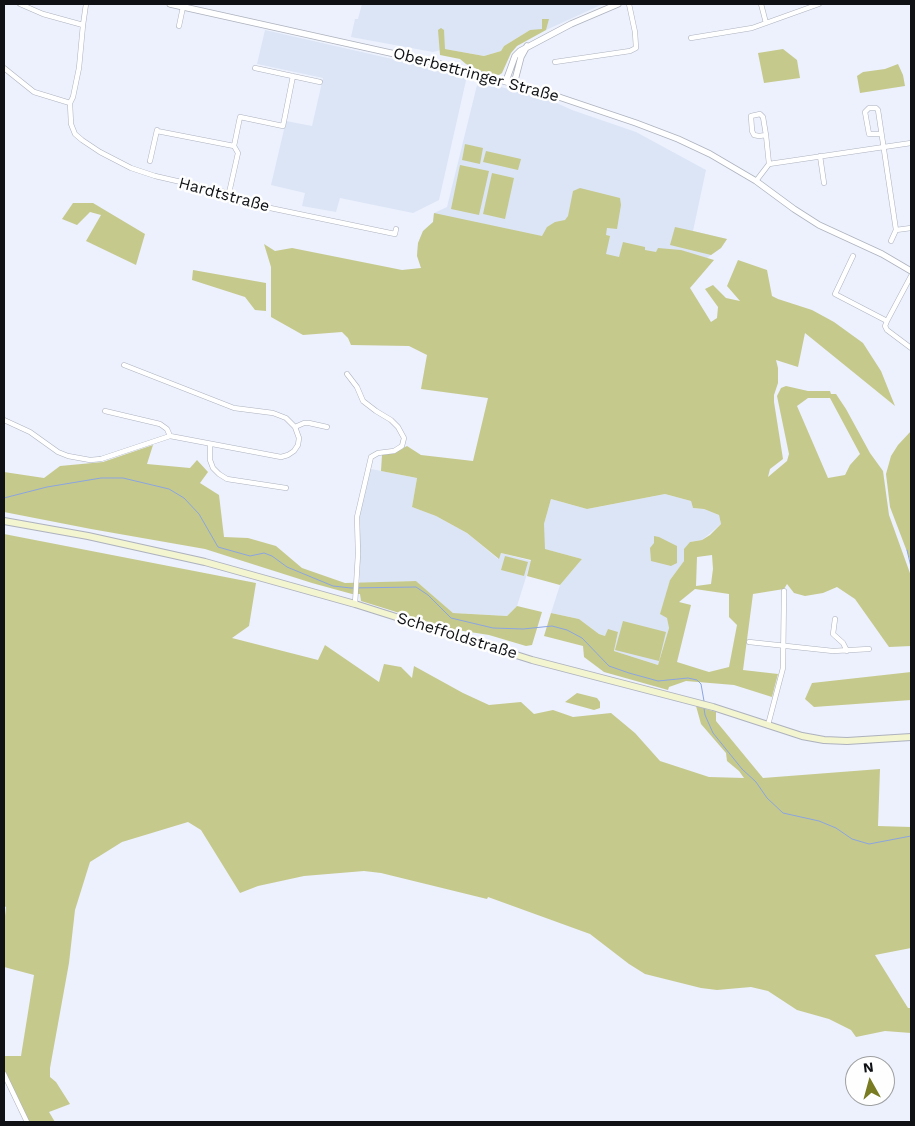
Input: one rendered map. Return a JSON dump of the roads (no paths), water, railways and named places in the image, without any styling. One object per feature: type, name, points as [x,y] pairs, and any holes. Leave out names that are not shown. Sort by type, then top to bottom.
[{"type":"main road","name":"Scheffoldstraße","points":[[4,521],[88,536],[176,555],[356,601],[532,660],[713,707],[802,736],[824,740],[848,741],[911,737]]},
{"type":"street","points":[[20,4],[43,14],[83,25]]},
{"type":"street","points":[[4,68],[34,92],[70,103],[79,68],[86,4]]},
{"type":"street","name":"Oberbettringer Straße","points":[[170,4],[421,59],[506,81],[661,132],[710,154],[756,182],[819,225],[882,254],[911,271]]},
{"type":"street","points":[[506,81],[515,56],[527,46],[571,24],[618,4]]},
{"type":"street","points":[[554,62],[630,51],[636,48],[635,32],[629,4]]},
{"type":"street","points":[[761,4],[766,23]]},
{"type":"street","points":[[691,38],[744,30],[819,4]]},
{"type":"street","points":[[180,26],[183,7]]},
{"type":"street","points":[[514,84],[521,57],[527,46]]},
{"type":"street","points":[[255,68],[320,82]]},
{"type":"street","points":[[228,193],[238,154],[234,146],[240,117],[282,126],[293,76]]},
{"type":"street","name":"Hardtstraße","points":[[70,103],[70,117],[73,130],[82,140],[131,168],[154,176],[228,193],[227,199],[395,234],[396,229]]},
{"type":"street","points":[[881,134],[872,135],[868,131],[865,112],[869,108],[876,108],[878,110],[896,230],[891,241]]},
{"type":"street","points":[[756,182],[769,164],[766,135],[763,116],[760,114],[751,116],[754,134],[758,136],[766,135]]},
{"type":"street","points":[[150,161],[157,129],[234,146]]},
{"type":"street","points":[[769,164],[911,143]]},
{"type":"street","points":[[820,156],[824,183]]},
{"type":"street","points":[[896,230],[911,228]]},
{"type":"street","points":[[853,256],[835,294],[887,321]]},
{"type":"street","points":[[911,276],[885,326],[887,330],[911,348]]},
{"type":"street","points":[[4,420],[30,432],[58,452],[90,460],[101,459],[170,436],[280,457],[294,451],[298,445],[299,438],[295,427],[286,418],[273,413],[234,408],[124,365]]},
{"type":"street","points":[[347,374],[364,401],[376,411],[392,420],[398,426],[404,438],[402,446],[394,451],[378,453],[371,457],[357,517],[356,601]]},
{"type":"street","points":[[105,411],[160,424],[167,429],[170,436]]},
{"type":"street","points":[[295,427],[304,423],[327,427]]},
{"type":"street","points":[[210,445],[210,460],[213,468],[227,479],[286,488]]},
{"type":"street","points":[[768,725],[783,668],[784,592]]},
{"type":"street","points":[[835,619],[833,634],[843,643],[847,651]]},
{"type":"street","points":[[749,642],[833,652],[869,648]]},
{"type":"street","points":[[4,1074],[27,1122]]},
{"type":"waterway","points":[[4,498],[47,487],[101,478],[123,478],[169,489],[184,498],[199,514],[218,547],[250,556],[264,553],[272,556],[287,567],[333,586],[351,588],[416,587],[428,595],[451,618],[493,628],[523,629],[552,626],[567,630],[582,638],[609,666],[658,681],[688,678],[697,680],[701,684],[704,701]]},
{"type":"waterway","points":[[907,550],[911,567]]},
{"type":"waterway","points":[[704,708],[713,733],[742,769],[756,782],[767,798],[783,813],[819,821],[836,828],[852,839],[869,844],[911,836]]}]
